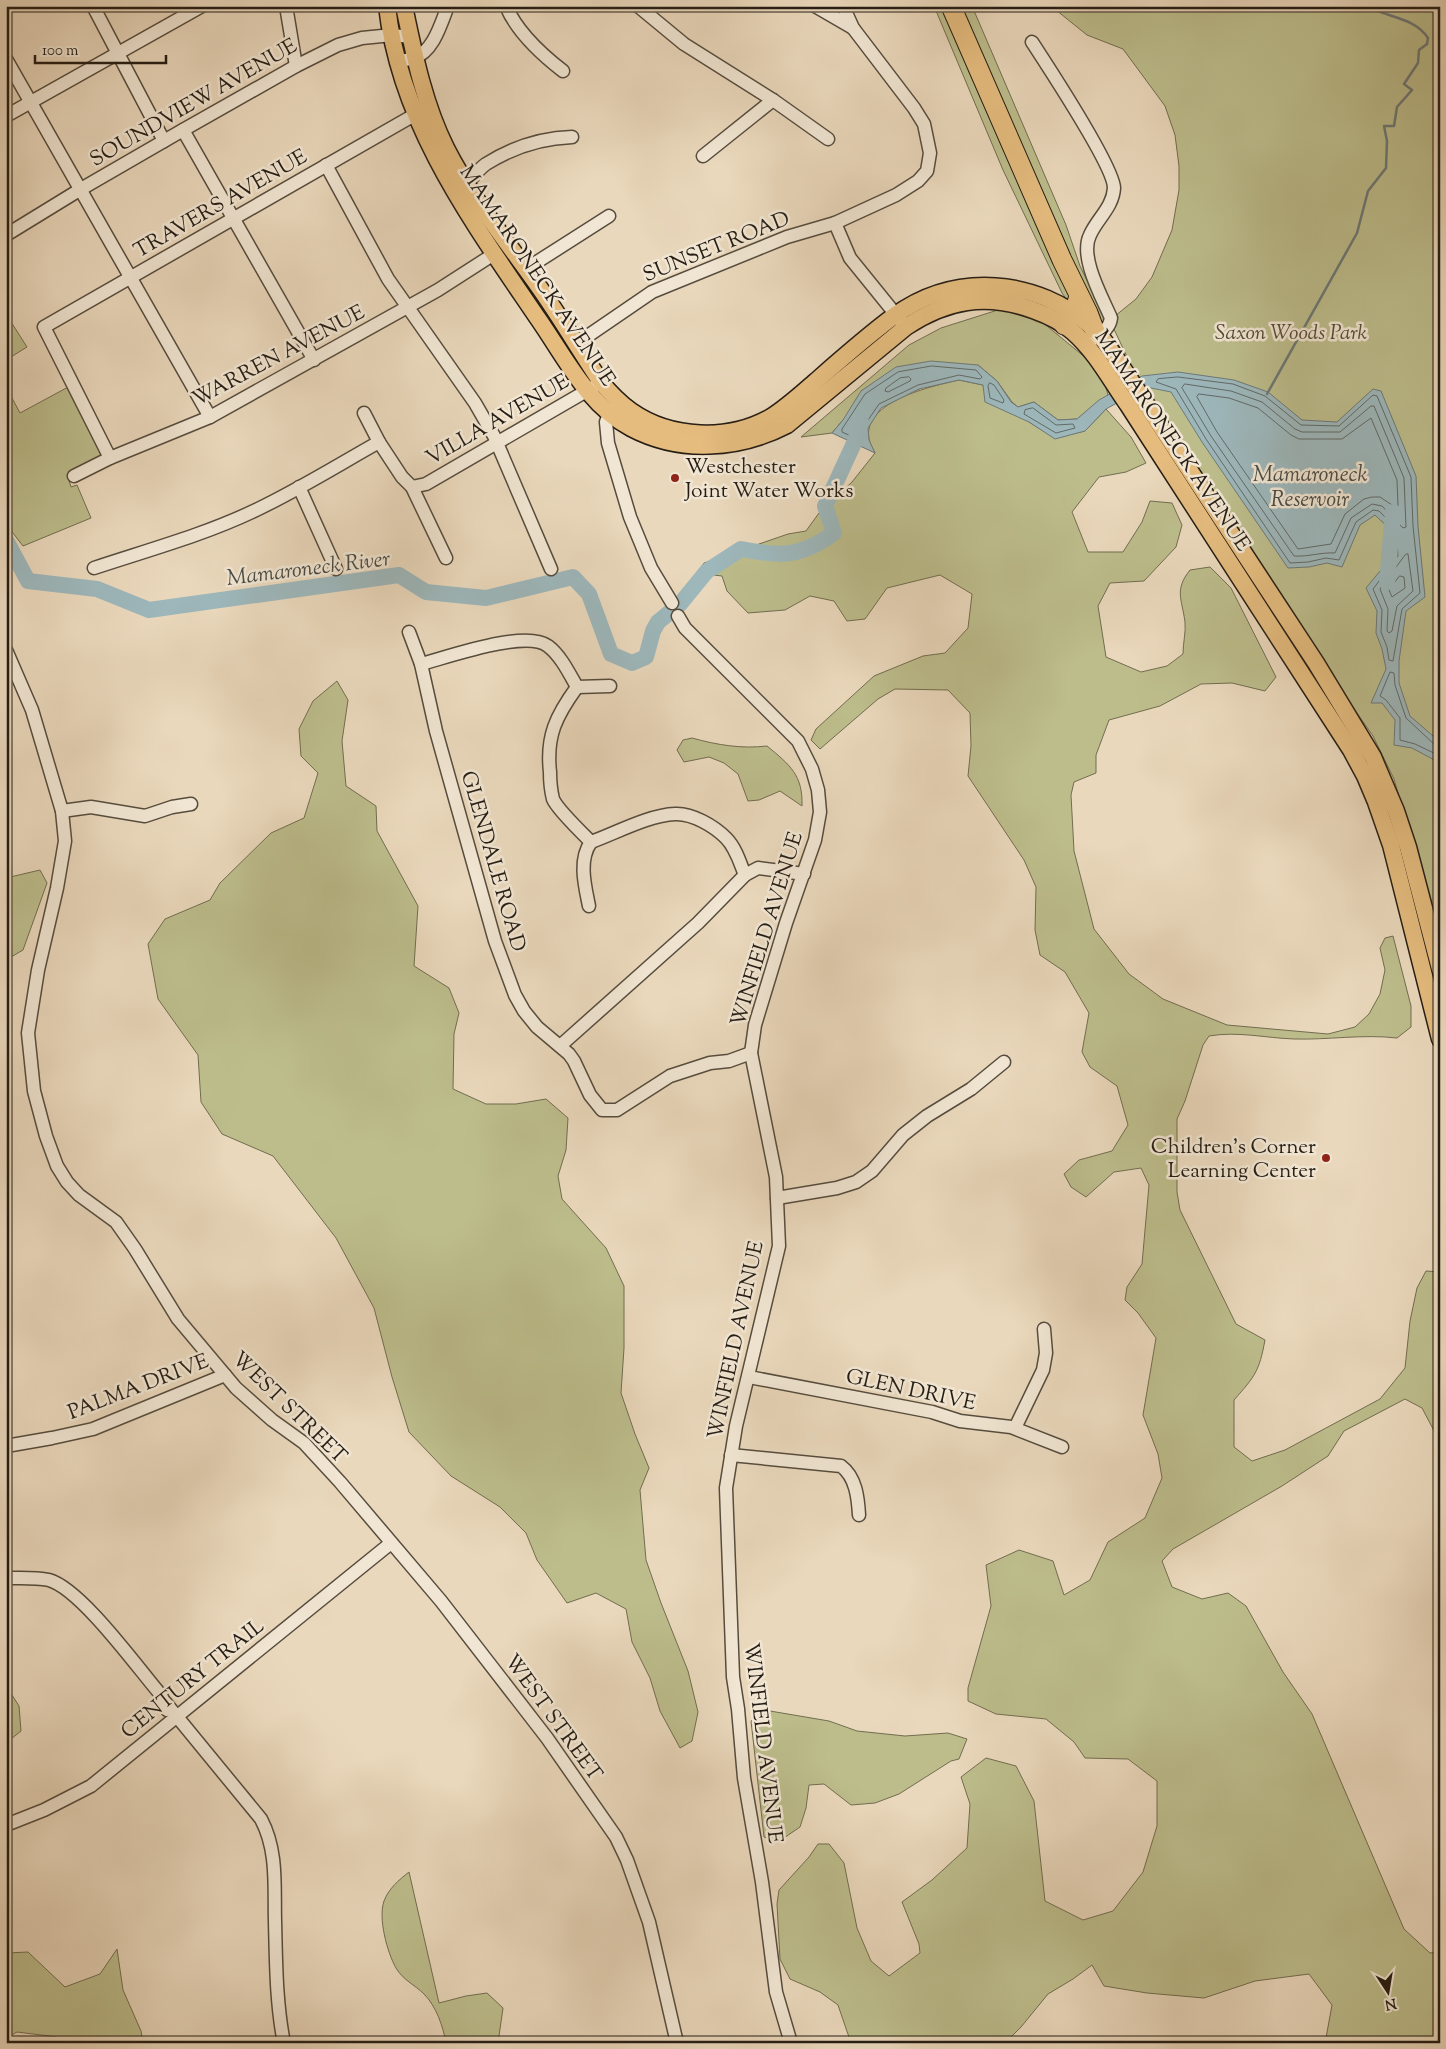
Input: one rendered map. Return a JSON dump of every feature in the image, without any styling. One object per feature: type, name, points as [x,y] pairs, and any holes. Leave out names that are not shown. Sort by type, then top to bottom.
[{"type":"highway","points":[[951,6],[1072,312],[1093,336]]},
{"type":"main road","name":"MAMARONECK AVENUE","points":[[387,6],[392,35],[407,59],[446,148],[467,183],[601,382],[614,408]]},
{"type":"main road","name":"MAMARONECK AVENUE","points":[[404,6],[411,37],[407,59],[416,114],[433,154],[494,254],[587,391],[614,408],[631,411],[661,427],[700,434],[718,434],[738,430],[772,416],[901,321],[965,301],[984,300],[1016,304],[1045,314],[1072,312],[1131,380],[1135,401],[1335,710],[1373,757],[1396,811],[1440,969]]},
{"type":"main road","name":"MAMARONECK AVENUE","points":[[1093,336],[1116,388],[1135,401]]},
{"type":"main road","name":"MAMARONECK AVENUE","points":[[1335,710],[1351,750],[1365,776],[1391,845],[1440,1039]]},
{"type":"street","points":[[93,6],[164,141]]},
{"type":"street","points":[[6,116],[202,6]]},
{"type":"street","points":[[286,6],[296,66]]},
{"type":"street","points":[[407,59],[423,53],[434,39],[448,6]]},
{"type":"street","points":[[506,6],[526,38],[548,60],[563,71]]},
{"type":"street","points":[[638,6],[684,44],[773,100],[828,139]]},
{"type":"street","points":[[815,6],[853,28]]},
{"type":"street","points":[[843,6],[853,28]]},
{"type":"street","name":"SUNSET ROAD","points":[[576,344],[652,292],[787,237],[835,223],[896,195],[918,181],[927,171],[930,153],[924,124],[853,28]]},
{"type":"street","name":"SOUNDVIEW AVENUE","points":[[6,235],[183,130],[296,66],[338,45],[362,38],[392,35],[411,37]]},
{"type":"street","points":[[1032,42],[1098,151],[1111,175],[1114,188],[1107,210],[1090,235],[1087,243],[1087,253],[1094,280],[1111,318],[1110,323],[1093,336]]},
{"type":"street","points":[[6,59],[210,417]]},
{"type":"street","points":[[703,156],[773,100]]},
{"type":"street","name":"TRAVERS AVENUE","points":[[110,458],[44,328],[416,114]]},
{"type":"street","points":[[183,130],[314,360]]},
{"type":"street","points":[[467,183],[485,164],[522,146],[550,138],[572,137]]},
{"type":"street","points":[[326,165],[388,278],[475,403],[497,443],[551,569]]},
{"type":"street","points":[[526,269],[609,216]]},
{"type":"street","points":[[835,223],[850,258],[901,321]]},
{"type":"street","name":"WARREN AVENUE","points":[[74,476],[110,458],[210,417],[408,307],[494,254]]},
{"type":"street","name":"VILLA AVENUE","points":[[412,487],[426,484],[601,382]]},
{"type":"street","points":[[614,408],[606,422],[608,443],[630,517],[651,568],[672,604]]},
{"type":"street","points":[[364,413],[379,442],[402,477],[412,487],[446,558]]},
{"type":"street","points":[[94,568],[219,525],[255,510],[379,442]]},
{"type":"street","points":[[299,487],[336,569]]},
{"type":"street","name":"WINFIELD AVENUE","points":[[678,616],[686,628],[798,741],[812,769],[818,790],[820,812],[815,840],[808,856],[804,874],[768,979],[755,1025],[752,1052],[776,1177],[779,1246],[731,1454],[726,1488],[733,1677],[738,1709],[744,1778],[762,1882],[776,1992],[791,2043]]},
{"type":"street","name":"GLENDALE ROAD","points":[[409,632],[421,664],[436,731],[494,941],[505,970],[524,1011],[537,1027],[560,1046],[574,1061],[596,1106],[606,1111],[617,1110],[670,1076],[710,1063],[729,1061],[752,1052]]},
{"type":"street","points":[[421,664],[502,643],[518,640],[535,640],[547,645],[555,652],[577,687]]},
{"type":"street","name":"WEST STREET","points":[[6,650],[32,710],[62,811],[65,841],[57,888],[38,970],[28,1033],[29,1060],[34,1091],[46,1136],[57,1166],[66,1182],[79,1195],[116,1222],[178,1319],[236,1388],[272,1420],[304,1443],[340,1482],[441,1601],[534,1719],[616,1837],[634,1878],[649,1922],[677,2043]]},
{"type":"street","points":[[577,687],[610,686]]},
{"type":"street","points":[[577,687],[558,714],[552,728],[548,754],[554,800],[572,823],[591,842]]},
{"type":"street","points":[[62,811],[91,807],[144,816],[172,807],[191,804]]},
{"type":"street","points":[[590,906],[584,870],[586,850],[591,842],[651,819],[675,814],[695,817],[726,838],[736,852],[745,875]]},
{"type":"street","points":[[560,1046],[698,923],[745,875],[758,868],[804,874]]},
{"type":"street","points":[[777,1198],[837,1188],[856,1182],[872,1171],[903,1134],[927,1116],[971,1089],[1004,1062]]},
{"type":"street","points":[[1015,1428],[1043,1370],[1046,1353],[1044,1329]]},
{"type":"street","name":"PALMA DRIVE","points":[[6,1446],[93,1429],[225,1375]]},
{"type":"street","name":"GLEN DRIVE","points":[[749,1377],[932,1412],[960,1421],[1015,1428],[1062,1446]]},
{"type":"street","points":[[731,1454],[841,1466],[847,1470],[853,1480],[859,1515]]},
{"type":"street","name":"CENTURY TRAIL","points":[[6,1825],[44,1810],[91,1786],[392,1542]]},
{"type":"street","points":[[6,1578],[37,1578],[50,1581],[67,1589],[87,1608],[165,1702],[173,1720],[261,1820],[269,1833],[274,1855],[276,1962],[280,2022],[284,2043]]},
{"type":"green space","points":[[934,6],[943,6],[1071,299],[1067,300],[1062,293],[1003,170]]},
{"type":"green space","points":[[961,6],[972,6],[1066,225],[1080,266],[1104,316],[1104,322],[1102,323],[1063,243]]},
{"type":"green space","name":"Saxon Woods Park","points":[[1051,6],[1440,6],[1440,941],[1394,779],[1373,736],[1324,666],[1146,387],[1148,387],[1137,378],[1113,327],[1115,316],[1136,299],[1152,277],[1172,230],[1179,190],[1179,166],[1175,135],[1165,106],[1123,49],[1087,35]]},
{"type":"green space","points":[[1001,309],[1030,312],[1092,363],[1104,380],[1108,395],[1077,419],[1058,420],[1034,402],[1018,407],[1012,402],[997,381],[978,365],[843,420],[832,433],[801,437],[909,345],[941,328]]},
{"type":"green space","points":[[6,314],[27,347],[6,360]]},
{"type":"green space","points":[[959,380],[983,385],[1029,422],[1055,438],[1085,431],[1106,409],[1131,437],[1146,463],[1126,472],[1099,477],[1072,512],[1088,552],[1123,552],[1142,522],[1150,501],[1172,503],[1182,525],[1176,547],[1144,581],[1110,583],[1098,606],[1106,657],[1141,672],[1167,666],[1183,654],[1185,622],[1180,595],[1182,583],[1190,570],[1210,567],[1231,588],[1276,677],[1265,691],[1232,683],[1201,684],[1160,706],[1109,720],[1096,755],[1096,773],[1074,782],[1071,795],[1074,851],[1094,929],[1129,974],[1163,999],[1227,1025],[1328,1034],[1355,1027],[1369,1014],[1380,994],[1385,970],[1380,948],[1385,938],[1393,936],[1411,1006],[1411,1027],[1397,1038],[1294,1039],[1241,1034],[1209,1036],[1203,1045],[1185,1101],[1177,1119],[1177,1192],[1180,1210],[1236,1324],[1265,1340],[1261,1360],[1255,1373],[1234,1400],[1234,1447],[1252,1461],[1285,1450],[1380,1399],[1405,1368],[1410,1321],[1417,1288],[1426,1271],[1440,1272],[1440,1442],[1422,1408],[1405,1399],[1344,1431],[1328,1456],[1282,1486],[1173,1549],[1162,1561],[1172,1587],[1202,1599],[1228,1593],[1246,1606],[1283,1672],[1312,1714],[1404,1929],[1430,1953],[1440,1952],[1440,2043],[1332,2043],[1326,2038],[1332,2005],[1309,1974],[1255,1981],[1204,1998],[1147,1993],[1104,1986],[1092,1965],[1048,1994],[1005,2043],[851,2043],[838,2005],[820,1992],[790,1979],[780,1959],[777,1904],[779,1890],[809,1857],[818,1844],[829,1844],[844,1863],[857,1928],[871,1961],[889,1976],[920,1953],[919,1944],[902,1902],[932,1880],[967,1848],[970,1804],[961,1777],[986,1758],[1016,1766],[1034,1801],[1045,1901],[1083,1920],[1113,1911],[1143,1872],[1157,1826],[1157,1781],[1128,1759],[1085,1758],[1074,1742],[1046,1719],[996,1714],[968,1701],[968,1688],[991,1606],[986,1565],[1019,1550],[1053,1561],[1064,1595],[1090,1580],[1108,1542],[1145,1518],[1162,1478],[1158,1454],[1143,1415],[1156,1338],[1138,1313],[1125,1300],[1127,1287],[1142,1264],[1149,1185],[1141,1168],[1114,1172],[1086,1197],[1071,1187],[1064,1174],[1079,1160],[1112,1151],[1128,1125],[1117,1086],[1090,1067],[1082,1052],[1089,1013],[1065,972],[1040,955],[1035,930],[1036,887],[1024,860],[968,776],[971,746],[970,713],[948,690],[895,689],[878,699],[820,749],[811,740],[816,729],[874,676],[923,656],[945,653],[968,628],[972,594],[940,575],[887,588],[865,619],[847,621],[834,601],[810,596],[785,610],[748,613],[727,591],[722,576],[697,573],[704,563],[788,534],[806,531],[819,513],[852,482],[875,453],[869,439],[870,426],[876,415],[888,405],[917,391]]},
{"type":"green space","points":[[70,386],[106,456],[67,474],[71,487],[77,485],[91,518],[23,546],[6,524],[6,387],[20,413]]},
{"type":"green space","points":[[337,681],[348,700],[342,741],[346,786],[376,806],[377,831],[418,906],[414,966],[449,988],[459,1013],[454,1034],[453,1089],[486,1104],[516,1104],[546,1099],[568,1118],[566,1150],[558,1176],[562,1199],[606,1248],[624,1286],[624,1348],[621,1393],[649,1468],[640,1490],[646,1560],[688,1671],[698,1712],[692,1741],[680,1748],[660,1711],[650,1678],[632,1642],[626,1609],[596,1593],[567,1603],[537,1560],[526,1533],[500,1507],[451,1476],[409,1432],[374,1308],[336,1238],[273,1156],[222,1134],[201,1102],[198,1055],[158,999],[148,944],[165,919],[210,900],[220,883],[271,833],[304,818],[318,773],[301,756],[299,729],[313,701]]},
{"type":"green space","points":[[692,738],[730,746],[767,746],[794,772],[800,786],[802,806],[780,791],[759,800],[748,801],[738,774],[724,763],[709,757],[684,762],[677,750],[683,740]]},
{"type":"green space","points":[[40,870],[47,883],[23,950],[6,960],[6,878]]},
{"type":"green space","points":[[6,1692],[10,1692],[19,1706],[21,1731],[6,1743]]},
{"type":"green space","points":[[770,1711],[829,1721],[857,1731],[905,1736],[948,1733],[967,1739],[959,1759],[951,1761],[899,1794],[875,1803],[851,1805],[824,1784],[809,1785],[806,1808],[800,1827],[778,1842],[764,1837],[751,1721]]},
{"type":"green space","points":[[409,1872],[439,2003],[487,1993],[503,2008],[498,2043],[446,2043],[441,2023],[432,2004],[396,1968],[384,1935],[382,1908],[391,1888]]},
{"type":"green space","points":[[117,1949],[123,1990],[141,2031],[143,2043],[62,2043],[57,2037],[17,2032],[6,2038],[6,1953],[28,1952],[65,1987],[100,1974]]},
{"type":"water","name":"Mamaroneck Reservoir","points":[[931,361],[978,365],[997,381],[1011,402],[1018,407],[1034,402],[1058,420],[1077,419],[1099,400],[1142,376],[1178,372],[1234,380],[1268,392],[1302,420],[1337,422],[1373,389],[1381,391],[1416,476],[1418,526],[1425,597],[1406,611],[1399,661],[1399,683],[1410,716],[1440,742],[1440,763],[1412,748],[1394,745],[1395,720],[1382,703],[1371,703],[1386,669],[1376,633],[1377,611],[1366,588],[1394,554],[1391,530],[1375,515],[1360,525],[1342,567],[1327,563],[1309,567],[1288,568],[1202,442],[1171,392],[1146,387],[1106,409],[1085,431],[1055,439],[1029,422],[985,402],[983,385],[959,380],[919,389],[881,408],[868,428],[869,440],[875,453],[832,433],[843,420],[861,391],[896,367]]},
{"type":"waterway","points":[[1267,394],[1357,233],[1368,191],[1386,168],[1387,141],[1384,126],[1394,126],[1397,107],[1412,90],[1404,84],[1418,63],[1419,50],[1427,44],[1428,38],[1416,26],[1370,6]]},
{"type":"waterway","name":"Mamaroneck River","points":[[6,540],[28,581],[97,589],[149,610],[399,575],[426,592],[486,598],[573,577],[589,594],[611,654],[632,663],[646,657],[653,631],[658,622],[680,604],[707,571],[741,549],[779,554],[790,553],[811,547],[834,533],[825,506],[855,441],[861,422]]},
{"type":"waterway","name":"Mamaroneck River","points":[[1387,582],[1393,512]]},
{"type":"place","name":"Westchester Joint Water Works","points":[[675,478]]},
{"type":"place","name":"Children's Corner Learning Center","points":[[1326,1158]]}]
